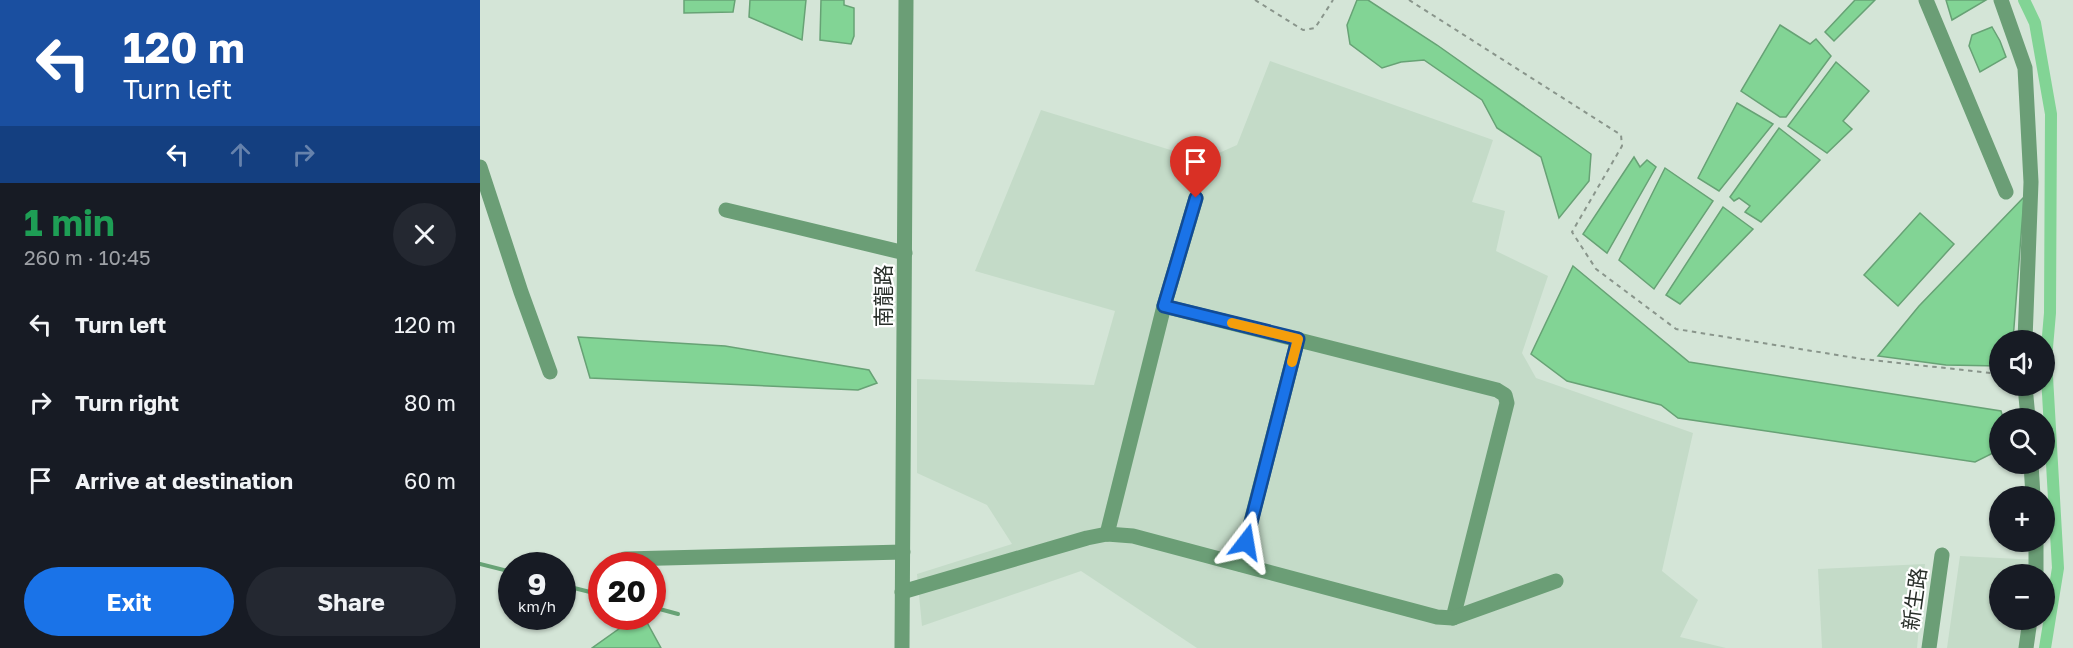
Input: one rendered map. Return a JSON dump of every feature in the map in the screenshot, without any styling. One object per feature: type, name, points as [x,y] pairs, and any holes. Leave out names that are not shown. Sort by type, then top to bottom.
[{"type":"street","name":"南龍路","points":[[902,648],[906,0]]},
{"type":"street","points":[[1926,0],[2006,192]]},
{"type":"street","points":[[2001,0],[2025,68],[2031,182],[2025,330]]},
{"type":"street","points":[[480,167],[550,372]]},
{"type":"street","points":[[1107,534],[1164,306],[1196,198]]},
{"type":"street","points":[[726,210],[904,253]]},
{"type":"street","points":[[1164,306],[1497,390],[1505,395],[1507,403],[1452,618]]},
{"type":"street","points":[[1240,564],[1298,339]]},
{"type":"street","points":[[902,592],[1107,534],[1133,536],[1437,617],[1452,618],[1556,581]]},
{"type":"street","points":[[666,558],[903,552]]},
{"type":"street","name":"新生路","points":[[1929,648],[1942,555]]},
{"type":"street","points":[[2026,648],[2029,630]]},
{"type":"path","points":[[1255,0],[1303,30],[1315,28],[1334,0]]},
{"type":"path","points":[[1409,0],[1621,135],[1622,146],[1572,232],[1596,269],[1676,329],[1862,359],[1989,373]]},
{"type":"shaded area","points":[[684,0],[735,0],[733,12],[684,13]]},
{"type":"shaded area","points":[[750,0],[806,0],[802,40],[749,17]]},
{"type":"shaded area","points":[[821,0],[844,0],[844,5],[854,8],[854,36],[851,44],[820,40]]},
{"type":"shaded area","points":[[1357,0],[1368,0],[1437,45],[1591,154],[1589,181],[1559,218],[1541,157],[1497,128],[1482,100],[1424,60],[1401,62],[1382,68],[1350,44],[1347,25]]},
{"type":"shaded area","points":[[1855,0],[1875,0],[1834,41],[1825,32]]},
{"type":"shaded area","points":[[1946,0],[1986,0],[1952,20]]},
{"type":"shaded area","points":[[1780,25],[1810,44],[1816,39],[1831,56],[1786,117],[1780,117],[1741,91]]},
{"type":"shaded area","points":[[1992,27],[2006,57],[1980,72],[1969,46],[1972,35]]},
{"type":"shaded area","points":[[1270,61],[1493,140],[1472,202],[1505,211],[1496,251],[1548,276],[1522,353],[1536,378],[1693,433],[1662,571],[1698,600],[1680,637],[1726,648],[1197,648],[1081,571],[922,626],[917,574],[1012,544],[987,505],[917,473],[917,379],[1094,385],[1115,311],[975,271],[1041,110],[1203,160],[1237,145]]},
{"type":"shaded area","points":[[1836,62],[1869,91],[1843,121],[1852,129],[1827,153],[1788,126]]},
{"type":"shaded area","points":[[1737,103],[1773,124],[1719,191],[1698,178]]},
{"type":"shaded area","points":[[1779,128],[1820,160],[1761,222],[1745,212],[1750,206],[1739,198],[1734,201],[1730,197]]},
{"type":"shaded area","points":[[1634,157],[1640,167],[1647,160],[1656,167],[1607,253],[1583,234]]},
{"type":"shaded area","points":[[1665,168],[1713,201],[1654,289],[1619,260]]},
{"type":"shaded area","points":[[2024,197],[2014,330],[1989,330],[1989,366],[1946,365],[1878,356],[1919,306]]},
{"type":"shaded area","points":[[1723,207],[1753,229],[1680,304],[1666,295]]},
{"type":"shaded area","points":[[1920,213],[1954,244],[1898,306],[1864,275]]},
{"type":"shaded area","points":[[1573,266],[1689,362],[1989,409],[1989,455],[1975,462],[1678,418],[1661,405],[1567,381],[1531,354]]},
{"type":"shaded area","points":[[578,337],[725,346],[869,370],[877,383],[858,390],[590,378]]},
{"type":"shaded area","points":[[1960,556],[2041,560],[2040,564],[1989,564],[1989,630],[2027,630],[2024,648],[1947,648]]},
{"type":"shaded area","points":[[1925,564],[1917,648],[1822,648],[1818,569]]},
{"type":"shaded area","points":[[617,630],[651,630],[661,648],[592,648]]},
{"type":"waterway","points":[[2024,0],[2035,23],[2051,114],[2050,313],[2046,359],[2058,568],[2045,648]]},
{"type":"waterway","points":[[480,564],[498,568]]},
{"type":"waterway","points":[[576,588],[588,592]]},
{"type":"waterway","points":[[666,611],[678,614]]},
{"type":"slow traffic","points":[[1232,323],[1298,339],[1292,362]]},
{"type":"route","points":[[1196,198],[1164,306],[1298,339],[1246,542]]}]
